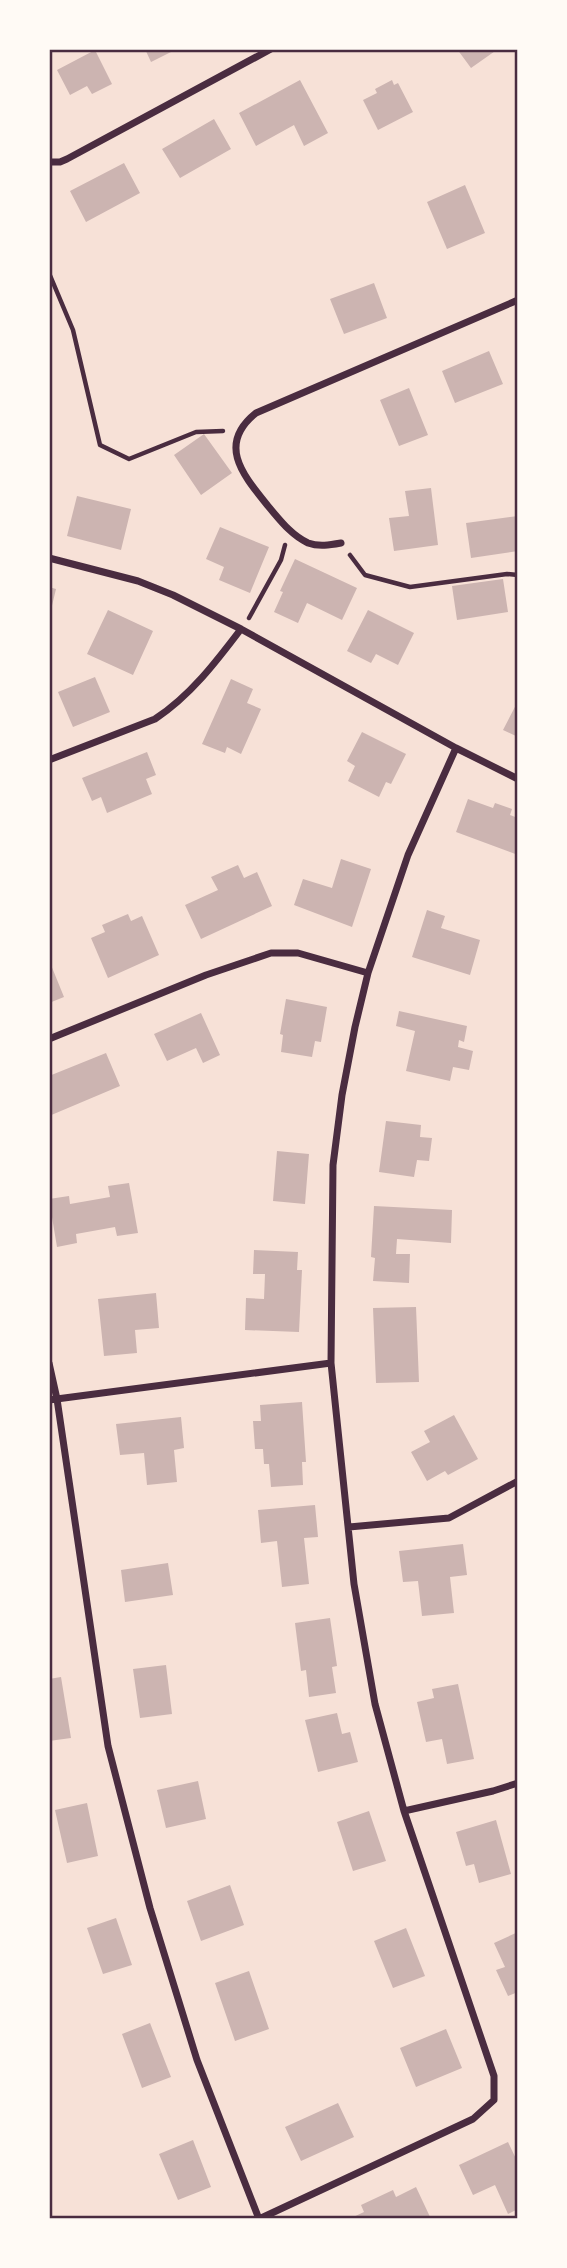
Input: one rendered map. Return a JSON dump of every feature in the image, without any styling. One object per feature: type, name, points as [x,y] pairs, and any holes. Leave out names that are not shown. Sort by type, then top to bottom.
[{"type":"street","points":[[50,162],[67,159],[271,49]]},
{"type":"street","points":[[341,543],[322,546],[310,543],[286,527],[243,474],[236,457],[240,430],[256,413],[518,300]]},
{"type":"street","points":[[49,558],[138,581],[173,595],[518,779]]},
{"type":"street","points":[[49,760],[155,719],[167,711],[209,670],[241,629]]},
{"type":"street","points":[[49,1363],[108,1746],[150,1908],[197,2060],[259,2219],[473,2119],[494,2100],[494,2076],[404,1811],[375,1704],[355,1584],[331,1363],[333,1165],[342,1095],[368,973],[408,855],[456,748]]},
{"type":"street","points":[[49,1039],[206,975],[271,953],[298,953],[368,973]]},
{"type":"street","points":[[53,1399],[331,1363]]},
{"type":"street","points":[[349,1527],[449,1518],[518,1481]]},
{"type":"street","points":[[404,1811],[518,1783]]},
{"type":"path","points":[[49,274],[73,330],[100,444],[129,459],[196,432],[240,430]]},
{"type":"path","points":[[241,629],[254,613],[281,560],[286,527]]},
{"type":"path","points":[[341,543],[365,575],[410,587],[507,574],[518,575]]},
{"type":"building","points":[[145,49],[177,49],[151,62]]},
{"type":"building","points":[[457,49],[498,49],[471,68]]},
{"type":"building","points":[[95,50],[112,84],[92,94],[87,86],[70,95],[57,70]]},
{"type":"building","points":[[300,80],[328,133],[304,146],[294,125],[256,146],[239,113]]},
{"type":"building","points":[[392,80],[394,85],[398,83],[413,112],[378,130],[363,100],[377,93],[375,89]]},
{"type":"building","points":[[214,119],[231,149],[180,178],[162,149]]},
{"type":"building","points":[[124,163],[140,193],[86,222],[70,191]]},
{"type":"building","points":[[465,185],[485,233],[447,249],[427,202]]},
{"type":"building","points":[[374,283],[387,318],[344,334],[330,299]]},
{"type":"building","points":[[489,351],[503,384],[455,403],[442,371]]},
{"type":"building","points":[[409,388],[428,435],[399,446],[380,400]]},
{"type":"building","points":[[204,434],[232,473],[201,495],[174,455]]},
{"type":"building","points":[[431,488],[438,545],[394,551],[389,518],[409,516],[405,491]]},
{"type":"building","points":[[77,496],[131,509],[121,550],[67,536]]},
{"type":"building","points":[[518,516],[518,551],[471,558],[466,523]]},
{"type":"building","points":[[220,527],[269,547],[250,593],[219,580],[224,567],[206,559]]},
{"type":"building","points":[[295,559],[357,588],[342,620],[307,603],[298,623],[274,612],[283,592],[280,591]]},
{"type":"building","points":[[503,579],[508,612],[457,620],[452,586]]},
{"type":"building","points":[[49,587],[56,589],[50,614],[49,614]]},
{"type":"building","points":[[108,610],[153,631],[133,675],[87,654]]},
{"type":"building","points":[[368,610],[414,633],[398,665],[376,654],[371,663],[347,651]]},
{"type":"building","points":[[95,677],[110,712],[73,727],[58,692]]},
{"type":"building","points":[[231,679],[253,689],[247,703],[261,709],[241,754],[227,747],[225,753],[202,744]]},
{"type":"building","points":[[518,701],[518,737],[503,730]]},
{"type":"building","points":[[362,732],[406,754],[391,784],[386,782],[379,797],[348,781],[355,766],[347,761]]},
{"type":"building","points":[[147,752],[156,775],[146,779],[152,794],[107,813],[101,797],[92,801],[82,778]]},
{"type":"building","points":[[468,799],[493,808],[495,803],[512,809],[510,815],[518,818],[518,855],[456,832]]},
{"type":"building","points":[[341,859],[371,869],[352,927],[294,905],[303,879],[332,888]]},
{"type":"building","points":[[238,865],[244,878],[257,872],[272,906],[201,939],[185,905],[218,890],[211,877]]},
{"type":"building","points":[[427,910],[445,916],[441,928],[480,940],[470,975],[412,957]]},
{"type":"building","points":[[128,914],[131,921],[142,916],[159,955],[108,978],[91,938],[105,932],[102,925]]},
{"type":"building","points":[[49,960],[64,997],[49,1003]]},
{"type":"building","points":[[286,999],[327,1007],[321,1042],[315,1041],[312,1057],[281,1052],[283,1035],[280,1034]]},
{"type":"building","points":[[399,1011],[467,1026],[464,1042],[459,1040],[458,1047],[473,1051],[469,1070],[453,1067],[450,1081],[406,1071],[415,1031],[396,1026]]},
{"type":"building","points":[[201,1013],[220,1055],[203,1063],[196,1048],[167,1061],[154,1034]]},
{"type":"building","points":[[106,1053],[120,1086],[49,1116],[49,1076]]},
{"type":"building","points":[[386,1121],[421,1125],[420,1137],[432,1138],[429,1161],[417,1160],[414,1177],[379,1172]]},
{"type":"building","points":[[277,1151],[309,1154],[305,1204],[273,1201]]},
{"type":"building","points":[[129,1183],[138,1233],[117,1236],[115,1227],[76,1234],[77,1243],[57,1247],[49,1199],[69,1196],[70,1204],[110,1197],[108,1186]]},
{"type":"building","points":[[374,1206],[452,1210],[451,1243],[397,1239],[396,1254],[410,1254],[409,1283],[373,1281],[375,1258],[371,1257]]},
{"type":"building","points":[[254,1250],[298,1252],[297,1270],[302,1270],[299,1332],[245,1330],[246,1298],[264,1299],[265,1274],[253,1274]]},
{"type":"building","points":[[156,1293],[159,1328],[135,1330],[137,1353],[104,1356],[98,1299]]},
{"type":"building","points":[[416,1307],[419,1382],[376,1383],[373,1308]]},
{"type":"building","points":[[302,1402],[306,1462],[302,1462],[303,1485],[271,1487],[269,1464],[264,1464],[263,1449],[255,1449],[253,1421],[261,1421],[260,1405]]},
{"type":"building","points":[[454,1415],[478,1459],[448,1475],[445,1471],[427,1481],[411,1452],[430,1442],[424,1431]]},
{"type":"building","points":[[181,1417],[184,1448],[174,1450],[177,1482],[147,1485],[144,1453],[120,1455],[116,1424]]},
{"type":"building","points":[[315,1505],[318,1537],[304,1538],[309,1584],[282,1587],[277,1541],[261,1543],[258,1510]]},
{"type":"building","points":[[463,1544],[467,1575],[450,1577],[454,1613],[422,1616],[418,1581],[403,1582],[399,1551]]},
{"type":"building","points":[[168,1563],[173,1595],[125,1602],[121,1570]]},
{"type":"building","points":[[330,1618],[337,1666],[332,1667],[336,1693],[309,1697],[306,1670],[301,1671],[295,1623]]},
{"type":"building","points":[[166,1665],[172,1714],[140,1718],[133,1669]]},
{"type":"building","points":[[61,1677],[71,1738],[49,1741],[49,1679]]},
{"type":"building","points":[[458,1684],[474,1759],[447,1764],[442,1739],[426,1742],[417,1702],[434,1698],[432,1689]]},
{"type":"building","points":[[337,1713],[342,1734],[350,1732],[358,1762],[318,1772],[305,1720]]},
{"type":"building","points":[[198,1781],[206,1819],[166,1828],[157,1790]]},
{"type":"building","points":[[87,1803],[98,1856],[67,1863],[55,1810]]},
{"type":"building","points":[[369,1811],[386,1861],[353,1871],[337,1822]]},
{"type":"building","points":[[496,1820],[511,1874],[479,1883],[474,1864],[466,1866],[456,1832]]},
{"type":"building","points":[[230,1885],[244,1925],[201,1941],[187,1901]]},
{"type":"building","points":[[116,1918],[132,1965],[103,1974],[87,1928]]},
{"type":"building","points":[[406,1928],[425,1976],[393,1988],[374,1941]]},
{"type":"building","points":[[518,1932],[518,1992],[508,1996],[496,1970],[505,1967],[494,1943]]},
{"type":"building","points":[[249,1971],[269,2029],[235,2041],[215,1983]]},
{"type":"building","points":[[150,2023],[171,2077],[142,2088],[122,2034]]},
{"type":"building","points":[[446,2029],[462,2068],[416,2087],[400,2048]]},
{"type":"building","points":[[338,2103],[354,2137],[301,2161],[285,2127]]},
{"type":"building","points":[[193,2140],[211,2187],[178,2200],[159,2154]]},
{"type":"building","points":[[508,2142],[518,2163],[518,2209],[508,2214],[495,2185],[473,2195],[459,2165]]},
{"type":"building","points":[[416,2187],[431,2219],[349,2219],[364,2212],[361,2205],[393,2190],[396,2197]]}]
